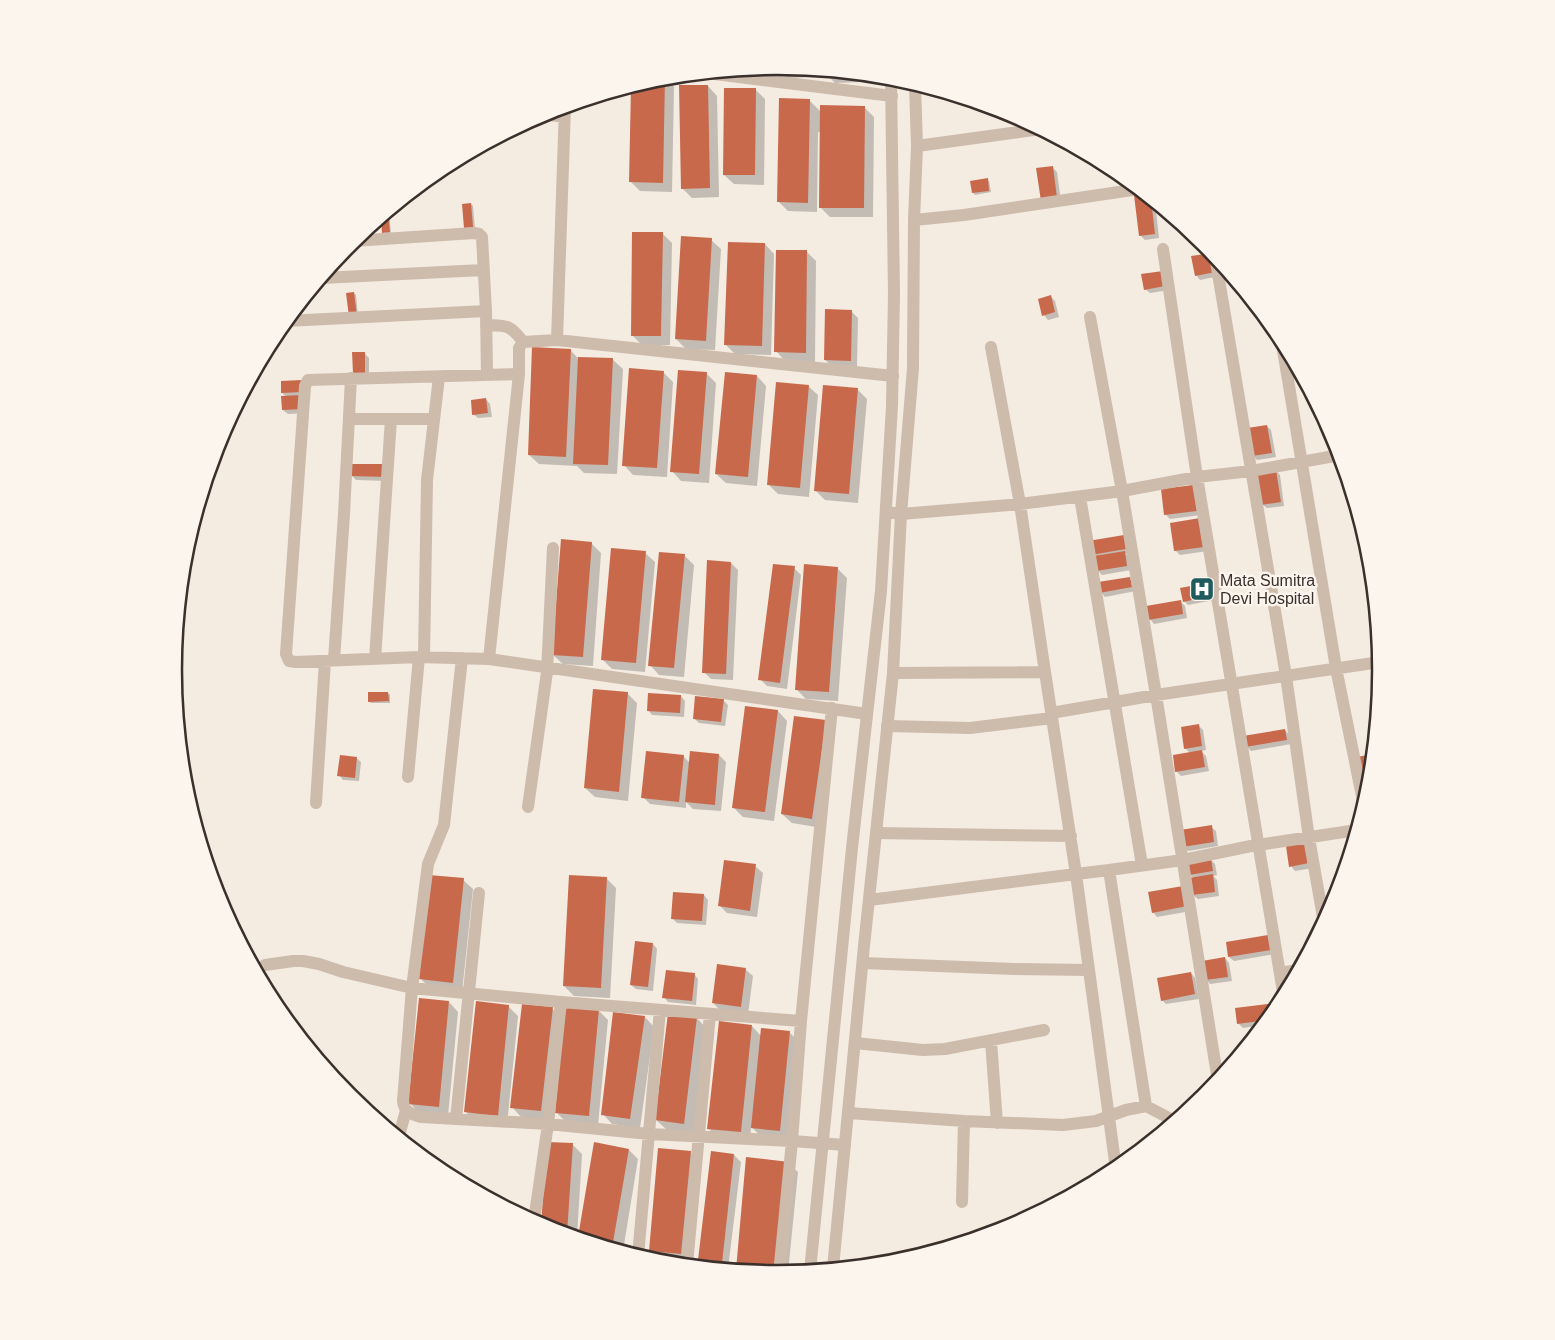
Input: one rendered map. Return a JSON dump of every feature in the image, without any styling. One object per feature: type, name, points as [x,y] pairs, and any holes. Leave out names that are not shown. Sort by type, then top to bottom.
[{"type":"street","points":[[735,76],[892,96]]},
{"type":"street","points":[[811,1264],[881,591],[893,376],[892,86]]},
{"type":"street","points":[[834,1262],[862,963],[893,673],[901,514],[913,368],[914,220],[917,146],[915,91]]},
{"type":"street","points":[[557,340],[565,115]]},
{"type":"street","points":[[917,146],[1031,131]]},
{"type":"street","points":[[914,220],[964,215],[1129,190]]},
{"type":"street","points":[[367,240],[474,233],[482,237],[487,374]]},
{"type":"street","points":[[1163,250],[1197,477],[1282,985]]},
{"type":"street","points":[[330,278],[483,270]]},
{"type":"street","points":[[1217,270],[1286,676],[1309,838],[1322,910]]},
{"type":"street","points":[[296,320],[486,311]]},
{"type":"street","points":[[1090,317],[1122,491],[1216,1071]]},
{"type":"street","points":[[486,325],[511,328],[516,331],[523,342]]},
{"type":"street","points":[[523,342],[557,340],[893,376]]},
{"type":"street","points":[[488,659],[518,374],[519,348],[523,342]]},
{"type":"street","points":[[991,346],[1020,504],[1071,836],[1115,1160]]},
{"type":"street","points":[[1284,359],[1336,668],[1360,788]]},
{"type":"street","points":[[518,374],[351,378],[309,380],[306,383],[286,654],[290,662],[421,657],[488,659],[867,714]]},
{"type":"street","points":[[408,777],[421,657],[427,480],[439,377]]},
{"type":"street","points":[[316,804],[344,514],[351,378]]},
{"type":"street","points":[[375,659],[391,418]]},
{"type":"street","points":[[349,419],[434,419]]},
{"type":"street","points":[[886,512],[901,514],[1020,504],[1122,491],[1197,477],[1251,471],[1332,456]]},
{"type":"street","points":[[1080,496],[1142,865]]},
{"type":"street","points":[[528,807],[548,667],[554,548]]},
{"type":"street","points":[[462,658],[444,825],[428,864],[412,988],[403,1101],[406,1110],[411,1114],[421,1117],[548,1124],[649,1134],[845,1145]]},
{"type":"street","points":[[887,726],[970,728],[1013,724],[1114,702],[1372,663]]},
{"type":"street","points":[[893,673],[1045,672]]},
{"type":"street","points":[[780,1265],[832,708]]},
{"type":"street","points":[[869,900],[1183,860],[1258,845],[1350,831]]},
{"type":"street","points":[[876,833],[1071,836]]},
{"type":"street","points":[[1109,870],[1146,1106]]},
{"type":"street","points":[[456,1119],[479,893]]},
{"type":"street","points":[[265,965],[302,961],[412,988],[802,1021]]},
{"type":"street","points":[[862,963],[1089,970]]},
{"type":"street","points":[[1280,973],[1291,971]]},
{"type":"street","points":[[535,1213],[548,1124],[561,1002]]},
{"type":"street","points":[[639,1249],[660,1010]]},
{"type":"street","points":[[688,1258],[710,1014]]},
{"type":"street","points":[[855,1043],[933,1050],[953,1048],[1044,1030]]},
{"type":"street","points":[[991,1041],[998,1123]]},
{"type":"street","points":[[848,1113],[998,1123],[1063,1125],[1096,1121],[1126,1110],[1146,1106],[1168,1119]]},
{"type":"street","points":[[401,1130],[406,1110]]},
{"type":"street","points":[[962,1202],[964,1121]]},
{"type":"building","points":[[665,85],[663,183],[629,182],[631,93]]},
{"type":"building","points":[[679,85],[708,85],[710,188],[681,189]]},
{"type":"building","points":[[724,88],[756,88],[755,175],[723,175]]},
{"type":"building","points":[[779,98],[810,99],[808,203],[777,202]]},
{"type":"building","points":[[820,105],[865,106],[864,208],[819,208]]},
{"type":"building","points":[[1053,166],[1057,198],[1041,201],[1036,168]]},
{"type":"building","points":[[988,178],[989,191],[972,193],[970,181]]},
{"type":"building","points":[[1134,195],[1152,208],[1155,234],[1139,236]]},
{"type":"building","points":[[471,203],[473,227],[464,228],[462,204]]},
{"type":"building","points":[[389,220],[390,232],[382,233],[382,226]]},
{"type":"building","points":[[632,232],[663,232],[661,336],[631,336]]},
{"type":"building","points":[[681,236],[712,238],[706,341],[675,339]]},
{"type":"building","points":[[728,242],[765,243],[762,346],[724,345]]},
{"type":"building","points":[[776,250],[807,250],[806,353],[774,352]]},
{"type":"building","points":[[1203,254],[1215,267],[1216,272],[1195,276],[1191,256]]},
{"type":"building","points":[[1163,271],[1165,286],[1144,290],[1141,274]]},
{"type":"building","points":[[354,292],[357,316],[349,317],[346,293]]},
{"type":"building","points":[[1051,295],[1055,312],[1042,316],[1038,299]]},
{"type":"building","points":[[825,309],[852,310],[851,361],[824,360]]},
{"type":"building","points":[[532,347],[571,349],[566,457],[528,455]]},
{"type":"building","points":[[352,352],[365,352],[365,373],[353,373]]},
{"type":"building","points":[[578,357],[613,358],[608,465],[573,464]]},
{"type":"building","points":[[629,368],[664,371],[657,468],[622,466]]},
{"type":"building","points":[[678,370],[707,372],[699,474],[670,472]]},
{"type":"building","points":[[725,372],[757,375],[748,477],[715,474]]},
{"type":"building","points":[[302,380],[303,392],[281,393],[281,381]]},
{"type":"building","points":[[776,382],[809,385],[800,488],[767,485]]},
{"type":"building","points":[[823,385],[858,388],[849,494],[814,491]]},
{"type":"building","points":[[303,395],[304,409],[282,410],[281,396]]},
{"type":"building","points":[[486,398],[488,413],[472,415],[471,400]]},
{"type":"building","points":[[1267,425],[1272,453],[1252,456],[1247,428]]},
{"type":"building","points":[[351,464],[385,464],[385,477],[351,476]]},
{"type":"building","points":[[1276,470],[1281,502],[1261,505],[1256,472]]},
{"type":"building","points":[[1193,485],[1197,511],[1164,515],[1161,489]]},
{"type":"building","points":[[1200,518],[1204,547],[1174,551],[1170,523]]},
{"type":"building","points":[[1124,535],[1126,549],[1091,555],[1088,541]]},
{"type":"building","points":[[561,539],[592,542],[583,657],[552,655]]},
{"type":"building","points":[[611,548],[646,551],[636,663],[601,660]]},
{"type":"building","points":[[1125,551],[1127,566],[1096,571],[1094,556]]},
{"type":"building","points":[[659,552],[685,554],[674,668],[648,666]]},
{"type":"building","points":[[707,560],[731,562],[726,674],[702,673]]},
{"type":"building","points":[[773,564],[795,566],[780,683],[758,680]]},
{"type":"building","points":[[804,564],[838,567],[829,692],[795,690]]},
{"type":"building","points":[[1130,577],[1132,587],[1099,593],[1098,582]]},
{"type":"building","points":[[1212,582],[1215,595],[1183,602],[1180,588]]},
{"type":"building","points":[[1181,600],[1183,614],[1148,620],[1146,606]]},
{"type":"building","points":[[593,689],[628,692],[619,792],[584,788]]},
{"type":"building","points":[[368,692],[388,692],[389,701],[368,702]]},
{"type":"building","points":[[648,693],[681,695],[680,713],[647,711]]},
{"type":"building","points":[[695,696],[724,699],[721,722],[693,719]]},
{"type":"building","points":[[745,706],[778,710],[765,812],[732,808]]},
{"type":"building","points":[[794,716],[826,720],[812,819],[781,814]]},
{"type":"building","points":[[1199,724],[1202,746],[1184,749],[1181,727]]},
{"type":"building","points":[[1285,729],[1287,740],[1245,747],[1243,736]]},
{"type":"building","points":[[1202,750],[1205,767],[1175,772],[1173,755]]},
{"type":"building","points":[[646,751],[684,755],[679,802],[641,798]]},
{"type":"building","points":[[690,751],[719,754],[715,805],[685,802]]},
{"type":"building","points":[[340,755],[357,757],[355,778],[337,776]]},
{"type":"building","points":[[1366,755],[1363,770],[1359,771],[1357,757]]},
{"type":"building","points":[[1212,825],[1214,842],[1182,847],[1180,830]]},
{"type":"building","points":[[1306,843],[1309,863],[1289,867],[1286,846]]},
{"type":"building","points":[[1211,858],[1213,871],[1189,875],[1187,862]]},
{"type":"building","points":[[724,860],[756,864],[750,911],[718,906]]},
{"type":"building","points":[[1213,874],[1215,892],[1192,895],[1189,878]]},
{"type":"building","points":[[429,875],[464,878],[453,983],[419,979]]},
{"type":"building","points":[[569,875],[607,877],[601,988],[563,986]]},
{"type":"building","points":[[1183,886],[1187,906],[1152,913],[1148,892]]},
{"type":"building","points":[[673,892],[704,894],[702,921],[671,919]]},
{"type":"building","points":[[1268,935],[1271,950],[1228,957],[1226,942]]},
{"type":"building","points":[[635,941],[653,943],[648,987],[630,985]]},
{"type":"building","points":[[1225,957],[1228,977],[1205,980],[1202,961]]},
{"type":"building","points":[[717,964],[746,968],[741,1007],[712,1003]]},
{"type":"building","points":[[666,970],[695,973],[692,1001],[662,998]]},
{"type":"building","points":[[1191,972],[1195,994],[1161,1001],[1157,978]]},
{"type":"building","points":[[419,998],[449,1001],[439,1107],[408,1104]]},
{"type":"building","points":[[476,1001],[509,1005],[498,1116],[464,1112]]},
{"type":"building","points":[[522,1004],[553,1007],[541,1111],[510,1108]]},
{"type":"building","points":[[1270,1004],[1258,1021],[1237,1024],[1235,1008]]},
{"type":"building","points":[[565,1005],[599,1009],[589,1116],[555,1113]]},
{"type":"building","points":[[613,1012],[645,1016],[630,1119],[601,1115]]},
{"type":"building","points":[[668,1013],[697,1017],[684,1124],[655,1120]]},
{"type":"building","points":[[719,1021],[752,1025],[741,1132],[707,1129]]},
{"type":"building","points":[[761,1028],[790,1031],[780,1131],[751,1128]]},
{"type":"building","points":[[547,1142],[573,1143],[568,1226],[542,1216]]},
{"type":"building","points":[[594,1142],[629,1149],[613,1242],[579,1231]]},
{"type":"building","points":[[658,1148],[691,1151],[681,1254],[649,1251]]},
{"type":"building","points":[[711,1151],[734,1154],[722,1262],[698,1260]]},
{"type":"building","points":[[746,1157],[789,1162],[779,1265],[737,1264]]},
{"type":"place","name":"Mata Sumitra Devi Hospital","points":[[1202,589]]}]
